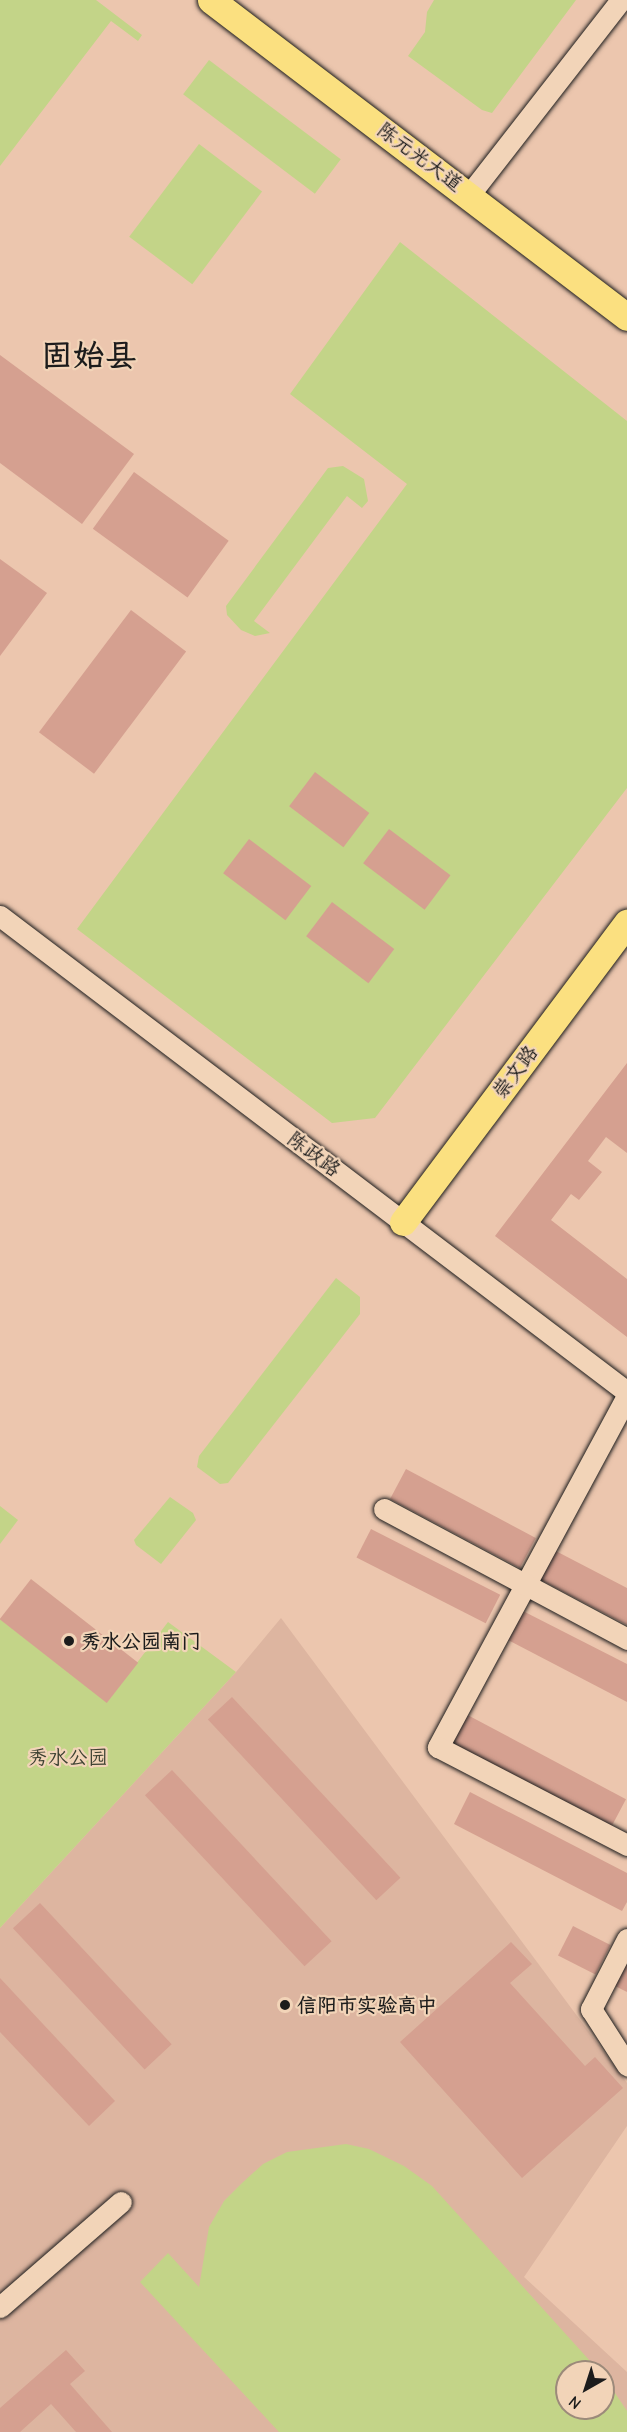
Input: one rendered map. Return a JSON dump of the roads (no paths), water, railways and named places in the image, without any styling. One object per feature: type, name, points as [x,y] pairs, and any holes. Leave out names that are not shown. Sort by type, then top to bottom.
[{"type":"main road","name":"陈元光大道","points":[[211,0],[627,317]]},
{"type":"main road","name":"崇文路","points":[[403,1222],[627,923]]},
{"type":"street","points":[[469,195],[621,0]]},
{"type":"street","name":"陈政路","points":[[0,916],[627,1394]]},
{"type":"street","points":[[627,1394],[438,1747],[627,1845]]},
{"type":"street","points":[[384,1509],[627,1639]]},
{"type":"street","points":[[627,1939],[591,2009],[627,2065]]},
{"type":"street","points":[[0,2307],[121,2202]]},
{"type":"place","name":"秀水公园南门","points":[[69,1641]]},
{"type":"place","name":"信阳市实验高中","points":[[285,2005]]},
{"type":"district","name":"固始县","points":[[89,356]]},
{"type":"park label","name":"秀水公园","points":[[68,1757]]}]
